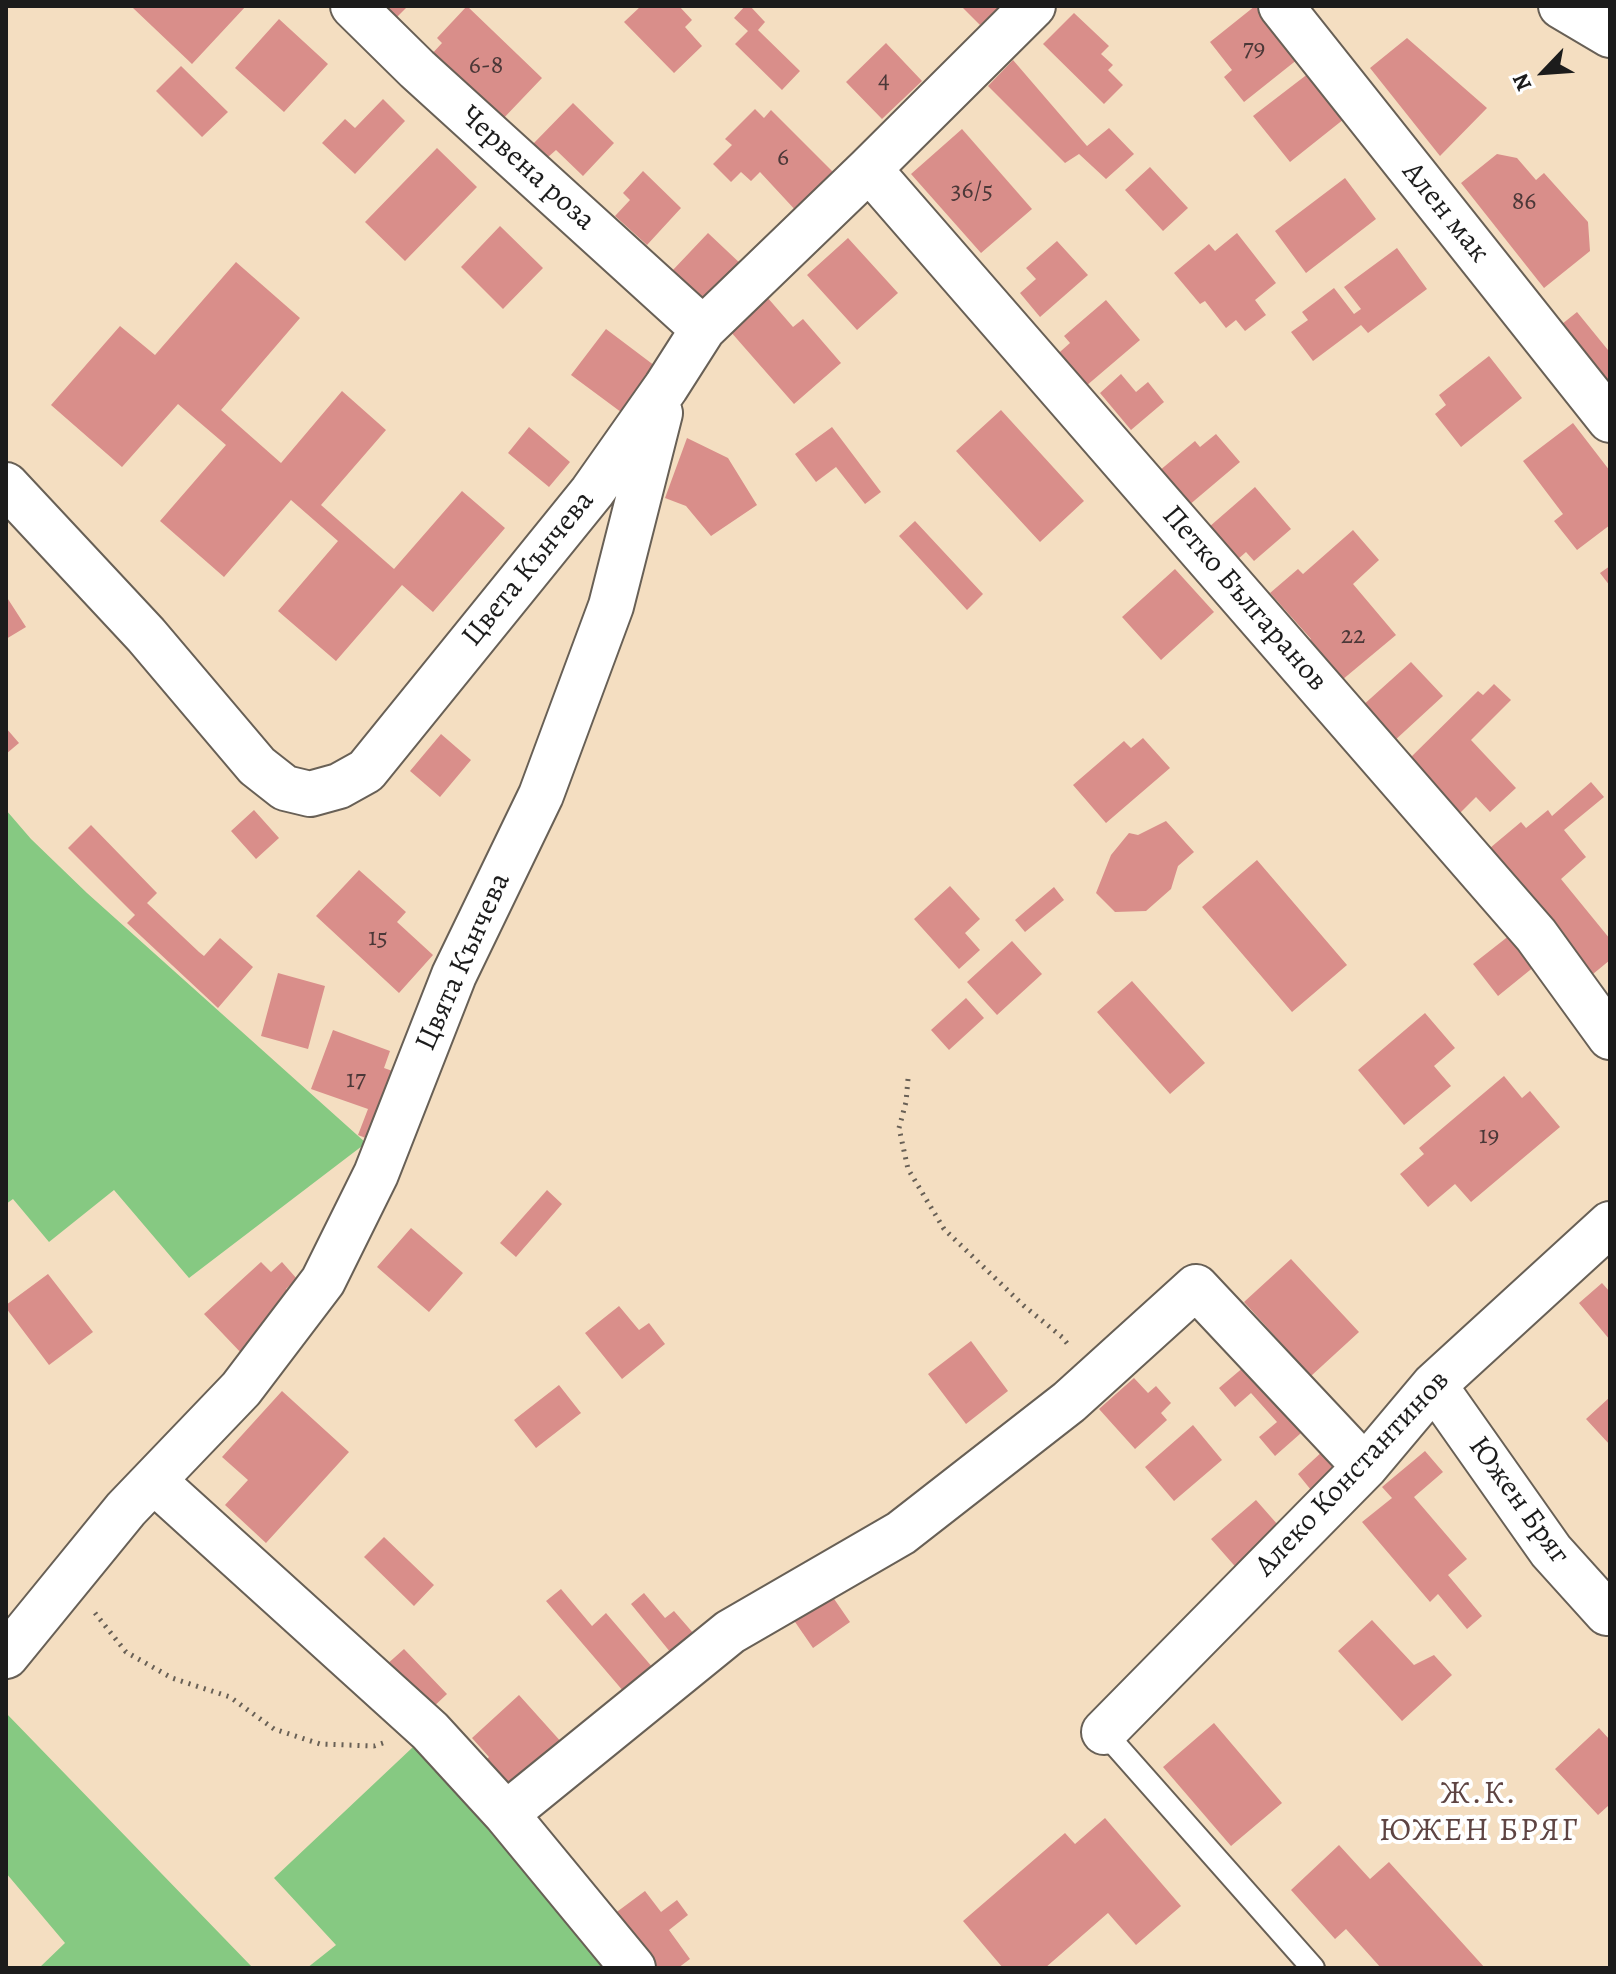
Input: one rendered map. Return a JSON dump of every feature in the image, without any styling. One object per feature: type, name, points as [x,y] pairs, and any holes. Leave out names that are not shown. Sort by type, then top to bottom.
[{"type":"street","name":"Червена роза","points":[[353,6],[417,69],[703,329]]},
{"type":"street","name":"Цвета Кънчева","points":[[6,485],[146,635],[257,766],[285,788],[310,794],[339,786],[366,771],[592,492],[703,329],[1033,6]]},
{"type":"street","name":"Ален мак","points":[[1281,6],[1610,420]]},
{"type":"street","points":[[1561,6],[1610,35]]},
{"type":"street","name":"Петко Българанов","points":[[869,169],[1536,935],[1610,1037]]},
{"type":"street","name":"Цвята Кънчева","points":[[154,1481],[241,1389],[323,1281],[376,1174],[454,975],[541,795],[611,606],[666,387]]},
{"type":"street","name":"Алеко Константинов","points":[[1104,1732],[1365,1467],[1434,1385],[1610,1224]]},
{"type":"street","points":[[506,1814],[730,1632],[901,1533],[1097,1378],[1196,1287],[1365,1467]]},
{"type":"street","name":"Южен Бряг","points":[[1434,1385],[1551,1551],[1607,1613]]},
{"type":"street","points":[[6,1656],[126,1509],[154,1481],[430,1731],[506,1814],[633,1968]]},
{"type":"lane","points":[[1104,1732],[1313,1968]]},
{"type":"path","points":[[908,1079],[899,1128],[908,1169],[944,1229],[1024,1306],[1062,1337],[1097,1378]]},
{"type":"path","points":[[60,1590],[95,1613],[126,1652],[172,1678],[230,1697],[274,1729],[320,1744],[374,1746],[430,1731]]},
{"type":"green space","points":[[6,810],[87,893],[366,1143],[189,1278],[114,1190],[49,1242],[13,1199],[6,1204]]},
{"type":"green space","points":[[6,1713],[253,1968],[39,1968],[65,1943],[6,1873]]},
{"type":"green space","points":[[430,1731],[632,1968],[307,1968],[336,1945],[274,1878]]},
{"type":"building","points":[[246,6],[192,64],[133,8]]},
{"type":"building","points":[[373,6],[408,6],[390,24]]},
{"type":"building","points":[[467,6],[542,78],[500,122],[430,56],[442,43],[437,38]]},
{"type":"building","points":[[641,6],[679,6],[692,20],[685,27],[702,46],[674,73],[624,22]]},
{"type":"building","points":[[745,6],[750,6],[765,22],[758,30],[800,71],[782,90],[735,44],[748,31],[734,18]]},
{"type":"building","points":[[961,6],[1001,6],[980,25]]},
{"type":"building","points":[[1255,6],[1298,59],[1244,102],[1224,77],[1232,70],[1210,42]]},
{"type":"building","points":[[1074,13],[1109,46],[1101,54],[1113,65],[1108,70],[1123,85],[1104,104],[1043,44]]},
{"type":"building","points":[[279,19],[328,64],[284,112],[235,68]]},
{"type":"building","points":[[1407,38],[1487,108],[1440,156],[1370,68]]},
{"type":"building","points":[[886,43],[922,81],[882,119],[846,82]]},
{"type":"building","points":[[1013,60],[1087,146],[1109,128],[1134,154],[1106,179],[1079,154],[1065,163],[988,86]]},
{"type":"building","points":[[181,66],[228,112],[202,137],[156,91]]},
{"type":"building","points":[[1309,73],[1344,119],[1290,162],[1253,116]]},
{"type":"building","points":[[383,99],[405,121],[355,174],[322,143],[345,119],[355,128]]},
{"type":"building","points":[[573,103],[614,143],[583,176],[556,150],[547,158],[533,144]]},
{"type":"building","points":[[755,109],[764,118],[771,110],[836,175],[798,213],[760,172],[751,181],[741,172],[731,182],[713,164],[732,145],[725,139]]},
{"type":"building","points":[[962,129],[1032,209],[981,253],[911,174]]},
{"type":"building","points":[[437,148],[477,187],[405,261],[365,222]]},
{"type":"building","points":[[1497,154],[1517,158],[1536,180],[1544,173],[1588,222],[1590,251],[1544,288],[1461,183]]},
{"type":"building","points":[[1150,167],[1188,208],[1163,231],[1125,190]]},
{"type":"building","points":[[643,171],[681,208],[647,245],[615,216],[630,200],[623,193]]},
{"type":"building","points":[[1345,178],[1376,219],[1306,273],[1275,231]]},
{"type":"building","points":[[500,226],[543,268],[503,309],[461,267]]},
{"type":"building","points":[[708,233],[743,266],[707,304],[672,271]]},
{"type":"building","points":[[1237,233],[1276,283],[1255,300],[1266,315],[1245,331],[1236,320],[1226,328],[1205,301],[1200,304],[1174,273],[1209,244],[1215,251]]},
{"type":"building","points":[[848,238],[898,293],[857,330],[807,275]]},
{"type":"building","points":[[1057,241],[1088,275],[1040,317],[1020,293],[1036,279],[1026,268]]},
{"type":"building","points":[[1397,248],[1427,289],[1368,333],[1361,325],[1313,361],[1291,332],[1308,320],[1302,312],[1334,288],[1354,314],[1361,309],[1344,287]]},
{"type":"building","points":[[236,262],[300,318],[221,410],[281,463],[342,391],[386,430],[321,505],[394,569],[462,491],[505,528],[433,612],[402,585],[336,661],[278,611],[338,541],[291,500],[224,577],[160,521],[226,445],[178,404],[122,467],[51,405],[120,326],[155,355]]},
{"type":"building","points":[[767,297],[793,327],[803,319],[841,363],[794,404],[730,331]]},
{"type":"building","points":[[1106,300],[1140,340],[1079,392],[1052,359],[1070,343],[1064,336]]},
{"type":"building","points":[[1577,312],[1610,349],[1610,398],[1562,324]]},
{"type":"building","points":[[606,329],[663,372],[629,418],[571,375]]},
{"type":"building","points":[[1489,356],[1522,398],[1461,447],[1435,414],[1446,405],[1439,395]]},
{"type":"building","points":[[1121,374],[1136,392],[1148,382],[1164,402],[1131,430],[1100,393]]},
{"type":"building","points":[[1001,410],[1084,501],[1040,542],[956,451]]},
{"type":"building","points":[[1573,423],[1610,471],[1610,525],[1577,550],[1554,521],[1563,514],[1523,461]]},
{"type":"building","points":[[529,427],[570,462],[549,487],[508,453]]},
{"type":"building","points":[[832,427],[881,492],[865,504],[836,467],[816,482],[795,454]]},
{"type":"building","points":[[1216,434],[1240,462],[1188,506],[1159,471],[1195,441],[1200,447]]},
{"type":"building","points":[[687,438],[728,458],[757,505],[711,536],[686,506],[665,498]]},
{"type":"building","points":[[1255,487],[1291,529],[1254,561],[1246,552],[1237,560],[1209,527]]},
{"type":"building","points":[[915,521],[983,594],[967,610],[899,536]]},
{"type":"building","points":[[1353,530],[1379,560],[1353,584],[1396,635],[1342,680],[1270,593],[1298,569],[1303,574]]},
{"type":"building","points":[[1610,566],[1610,586],[1600,573]]},
{"type":"building","points":[[1175,569],[1214,612],[1161,660],[1122,617]]},
{"type":"building","points":[[6,596],[26,627],[6,639]]},
{"type":"building","points":[[1411,662],[1443,696],[1393,742],[1361,707]]},
{"type":"building","points":[[1494,684],[1511,700],[1471,740],[1516,788],[1490,812],[1476,797],[1459,814],[1408,760],[1478,691],[1483,695]]},
{"type":"building","points":[[6,728],[19,743],[6,754]]},
{"type":"building","points":[[441,734],[471,760],[440,797],[410,771]]},
{"type":"building","points":[[1143,738],[1170,768],[1106,823],[1073,785],[1124,741],[1131,748]]},
{"type":"building","points":[[1591,782],[1604,797],[1564,830],[1586,857],[1561,879],[1610,939],[1610,960],[1593,974],[1490,848],[1521,822],[1526,828],[1548,810],[1552,816]]},
{"type":"building","points":[[254,810],[279,838],[256,859],[231,831]]},
{"type":"building","points":[[1166,821],[1194,852],[1178,866],[1171,889],[1146,911],[1115,912],[1096,893],[1111,855],[1129,833],[1138,835]]},
{"type":"building","points":[[91,825],[157,893],[147,903],[199,952],[204,956],[220,938],[253,967],[218,1008],[127,923],[135,915],[68,848]]},
{"type":"building","points":[[1257,860],[1347,965],[1292,1012],[1202,907]]},
{"type":"building","points":[[359,870],[406,912],[397,922],[433,955],[399,993],[316,916]]},
{"type":"building","points":[[950,886],[980,919],[965,933],[980,950],[959,969],[914,919]]},
{"type":"building","points":[[1054,887],[1064,900],[1025,932],[1015,920]]},
{"type":"building","points":[[1510,935],[1535,966],[1498,996],[1473,964]]},
{"type":"building","points":[[1012,941],[1042,974],[997,1015],[967,982]]},
{"type":"building","points":[[278,973],[325,986],[308,1049],[261,1036]]},
{"type":"building","points":[[1132,981],[1205,1063],[1170,1094],[1097,1012]]},
{"type":"building","points":[[966,998],[984,1018],[949,1050],[931,1030]]},
{"type":"building","points":[[1425,1013],[1455,1048],[1434,1066],[1451,1086],[1404,1125],[1358,1070]]},
{"type":"building","points":[[333,1030],[390,1051],[384,1068],[401,1074],[376,1142],[358,1135],[368,1109],[311,1089]]},
{"type":"building","points":[[1504,1076],[1522,1098],[1530,1091],[1560,1127],[1471,1202],[1455,1184],[1428,1207],[1400,1174],[1424,1154],[1419,1148]]},
{"type":"building","points":[[547,1190],[562,1204],[516,1257],[500,1243]]},
{"type":"building","points":[[411,1228],[463,1273],[429,1312],[377,1267]]},
{"type":"building","points":[[1291,1259],[1359,1332],[1311,1376],[1244,1302]]},
{"type":"building","points":[[261,1262],[271,1272],[282,1262],[297,1279],[286,1289],[300,1304],[244,1356],[204,1314]]},
{"type":"building","points":[[48,1274],[93,1332],[49,1365],[6,1308]]},
{"type":"building","points":[[1602,1283],[1610,1292],[1610,1340],[1579,1303]]},
{"type":"building","points":[[619,1306],[639,1330],[649,1323],[665,1344],[622,1379],[585,1333]]},
{"type":"building","points":[[971,1341],[1008,1391],[966,1424],[928,1374]]},
{"type":"building","points":[[1251,1361],[1309,1426],[1275,1456],[1259,1437],[1277,1422],[1251,1393],[1235,1407],[1219,1388]]},
{"type":"building","points":[[1134,1378],[1148,1393],[1156,1386],[1171,1403],[1161,1413],[1167,1420],[1135,1449],[1099,1409]]},
{"type":"building","points":[[559,1385],[581,1413],[536,1448],[514,1420]]},
{"type":"building","points":[[282,1391],[349,1452],[266,1543],[225,1505],[248,1480],[222,1457]]},
{"type":"building","points":[[1610,1397],[1610,1445],[1586,1419]]},
{"type":"building","points":[[1193,1425],[1222,1460],[1174,1501],[1145,1467]]},
{"type":"building","points":[[1324,1450],[1338,1465],[1311,1490],[1298,1474]]},
{"type":"building","points":[[1425,1451],[1443,1472],[1414,1497],[1467,1559],[1448,1575],[1482,1616],[1467,1629],[1438,1594],[1430,1602],[1362,1522],[1392,1498],[1382,1487]]},
{"type":"building","points":[[1256,1500],[1285,1533],[1240,1572],[1211,1539]]},
{"type":"building","points":[[384,1537],[434,1585],[414,1606],[364,1557]]},
{"type":"building","points":[[561,1589],[592,1626],[606,1613],[659,1675],[630,1699],[546,1601]]},
{"type":"building","points":[[644,1593],[665,1618],[674,1611],[694,1634],[671,1653],[631,1604]]},
{"type":"building","points":[[830,1593],[850,1622],[813,1648],[793,1619]]},
{"type":"building","points":[[1372,1620],[1414,1665],[1434,1655],[1452,1675],[1402,1721],[1338,1651]]},
{"type":"building","points":[[404,1649],[447,1694],[429,1711],[385,1666]]},
{"type":"building","points":[[519,1695],[563,1744],[508,1795],[481,1765],[489,1757],[472,1738]]},
{"type":"building","points":[[1214,1723],[1282,1803],[1231,1846],[1163,1767]]},
{"type":"building","points":[[1599,1728],[1610,1740],[1610,1808],[1608,1806],[1598,1815],[1555,1769]]},
{"type":"building","points":[[1105,1818],[1181,1906],[1136,1945],[1108,1913],[1045,1968],[1003,1968],[963,1921],[1065,1833],[1075,1844]]},
{"type":"building","points":[[1339,1845],[1370,1879],[1389,1862],[1485,1968],[1381,1968],[1346,1929],[1335,1939],[1291,1890]]},
{"type":"building","points":[[645,1891],[661,1912],[677,1900],[688,1915],[669,1930],[690,1959],[678,1968],[649,1968],[610,1917]]},
{"type":"district","name":"Ж.К. ЮЖЕН БРЯГ","points":[[1479,1814]]}]
